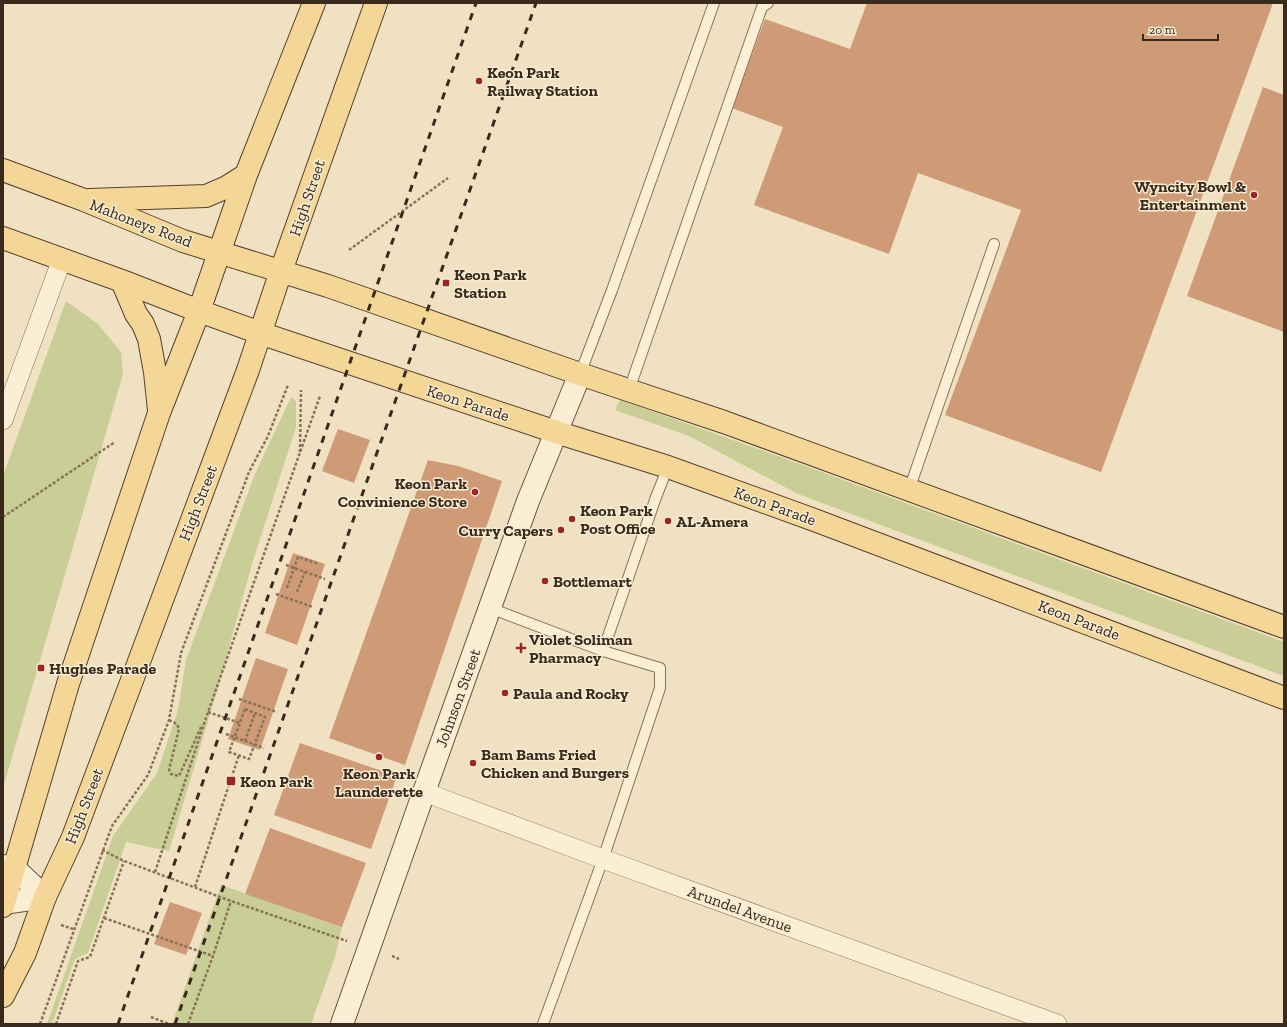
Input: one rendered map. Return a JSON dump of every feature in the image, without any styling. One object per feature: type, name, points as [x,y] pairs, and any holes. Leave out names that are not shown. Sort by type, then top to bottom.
[{"type":"main road","points":[[3,904],[9,868],[70,677],[159,413],[199,311],[246,175],[314,3]]},
{"type":"main road","name":"High Street","points":[[3,996],[25,953],[45,897],[73,838],[248,370],[281,271],[376,3]]},
{"type":"main road","name":"Mahoneys Road","points":[[3,170],[84,200],[184,241],[281,271]]},
{"type":"main road","points":[[84,200],[206,196],[227,187],[246,175]]},
{"type":"main road","points":[[3,238],[260,333]]},
{"type":"main road","points":[[281,271],[724,422],[1284,627]]},
{"type":"main road","points":[[122,281],[136,314],[143,324],[149,339],[159,413]]},
{"type":"main road","name":"Keon Parade","points":[[260,333],[556,432],[668,467],[1284,698]]},
{"type":"street","points":[[3,420],[62,259]]},
{"type":"street","name":"Johnson Street","points":[[342,1024],[531,494],[580,374]]},
{"type":"street","name":"Arundel Avenue","points":[[424,792],[603,859],[1056,1024]]},
{"type":"street","points":[[9,868],[45,897]]},
{"type":"street","points":[[3,904],[45,897]]},
{"type":"lane","points":[[580,374],[612,290],[714,3]]},
{"type":"lane","points":[[629,390],[762,7],[768,3]]},
{"type":"lane","points":[[909,490],[994,244]]},
{"type":"lane","points":[[603,651],[656,497],[668,467]]},
{"type":"lane","points":[[490,608],[603,651],[660,668],[660,688],[603,859],[543,1024]]},
{"type":"path","points":[[349,250],[448,178]]},
{"type":"path","points":[[40,1024],[112,826],[148,775],[169,720],[181,654],[249,472],[268,436],[288,385]]},
{"type":"path","points":[[300,454],[301,390]]},
{"type":"path","points":[[155,872],[208,712],[320,396]]},
{"type":"path","points":[[3,517],[115,442]]},
{"type":"path","points":[[287,588],[298,557],[319,564]]},
{"type":"path","points":[[286,565],[325,579]]},
{"type":"path","points":[[297,592],[305,572]]},
{"type":"path","points":[[276,594],[313,607]]},
{"type":"path","points":[[239,699],[277,712]]},
{"type":"path","points":[[245,709],[255,713],[265,717],[249,759],[229,752],[245,709]]},
{"type":"path","points":[[169,720],[177,724],[179,729],[169,770],[171,774],[179,776],[208,712]]},
{"type":"path","points":[[208,712],[240,723]]},
{"type":"path","points":[[245,741],[255,713]]},
{"type":"path","points":[[226,734],[264,748]]},
{"type":"path","points":[[195,887],[239,755]]},
{"type":"path","points":[[102,850],[124,861],[369,949]]},
{"type":"path","points":[[56,1024],[78,961],[90,957],[124,861]]},
{"type":"path","points":[[188,1024],[213,956],[231,900]]},
{"type":"path","points":[[104,918],[213,956]]},
{"type":"path","points":[[151,1017],[170,1024]]},
{"type":"green space","points":[[66,301],[98,324],[121,352],[123,374],[3,788],[3,476]]},
{"type":"green space","points":[[291,397],[296,401],[296,427],[252,564],[217,691],[169,851],[126,842],[88,953],[75,959],[52,1024],[47,1024],[113,836],[157,773],[178,710],[186,660],[255,474]]},
{"type":"green space","points":[[620,400],[767,452],[1284,642],[1284,676],[798,494],[689,436],[615,410]]},
{"type":"green space","points":[[221,885],[342,927],[335,957],[311,1024],[172,1024]]},
{"type":"building","points":[[867,3],[1273,3],[1101,472],[945,415],[1021,210],[918,173],[889,254],[754,205],[783,127],[732,108],[765,19],[850,49]]},
{"type":"building","name":"Wyncity Bowl & Entertainment","points":[[1263,87],[1284,95],[1284,332],[1187,296]]},
{"type":"building","points":[[338,429],[370,440],[354,483],[322,471]]},
{"type":"building","points":[[428,460],[458,466],[502,481],[405,765],[329,738]]},
{"type":"building","points":[[293,553],[325,564],[297,645],[265,633]]},
{"type":"building","points":[[256,658],[288,669],[260,750],[228,739]]},
{"type":"building","points":[[300,743],[397,776],[371,849],[274,815]]},
{"type":"building","points":[[270,828],[366,863],[342,927],[245,894]]},
{"type":"building","points":[[170,902],[202,913],[186,955],[154,944]]},
{"type":"railway","points":[[118,1024],[476,3]]},
{"type":"railway","points":[[175,1024],[536,3]]},
{"type":"place","name":"Keon Park Railway Station","points":[[479,81]]},
{"type":"place","name":"Wyncity Bowl & Entertainment","points":[[1254,195]]},
{"type":"place","name":"Keon Park Station","points":[[446,283]]},
{"type":"place","name":"Keon Park Convinience Store","points":[[475,492]]},
{"type":"place","name":"Keon Park Post Office","points":[[572,519]]},
{"type":"place","name":"AL-Amera","points":[[668,521]]},
{"type":"place","name":"Curry Capers","points":[[561,530]]},
{"type":"place","name":"Bottlemart","points":[[545,581]]},
{"type":"place","name":"Violet Soliman Pharmacy","points":[[521,648]]},
{"type":"place","name":"Hughes Parade","points":[[41,668]]},
{"type":"place","name":"Paula and Rocky","points":[[505,693]]},
{"type":"place","name":"Keon Park Launderette","points":[[379,757]]},
{"type":"place","name":"Bam Bams Fried Chicken and Burgers","points":[[473,763]]},
{"type":"place","name":"Keon Park","points":[[231,781]]}]
